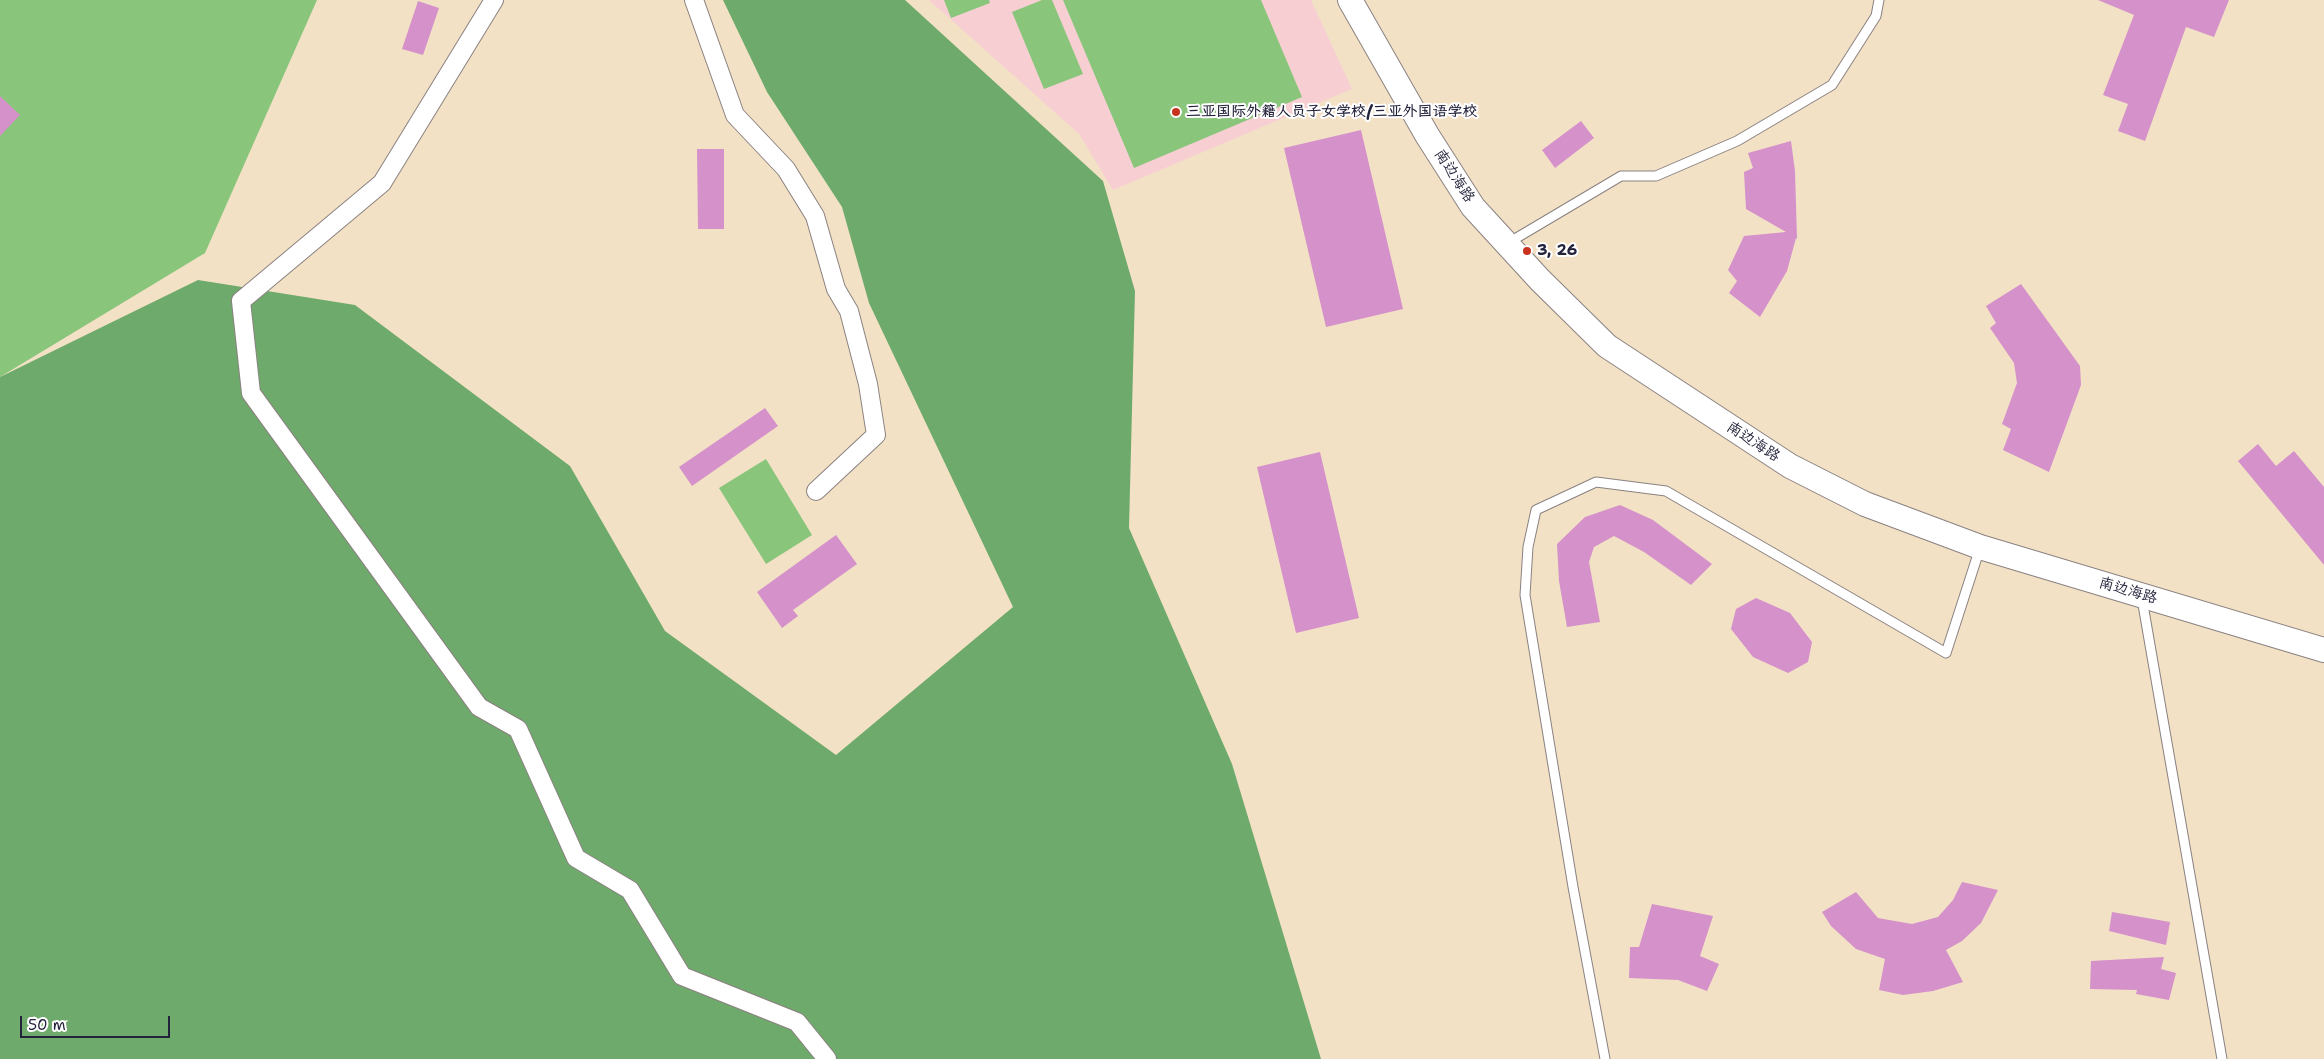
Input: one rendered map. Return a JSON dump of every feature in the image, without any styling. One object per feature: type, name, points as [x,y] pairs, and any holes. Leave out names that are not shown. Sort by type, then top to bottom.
[{"type":"street","points":[[494,0],[382,183],[241,301],[251,393],[479,708],[518,729],[576,858],[630,890],[682,976],[797,1022],[827,1059]]},
{"type":"street","points":[[694,0],[735,115],[786,169],[815,216],[836,289],[848,311],[868,384],[876,435],[816,490]]},
{"type":"street","name":"南边海路","points":[[1350,0],[1427,135],[1473,207],[1607,346],[1790,466],[1865,504],[1980,548],[2324,650]]},
{"type":"lane","points":[[1507,244],[1621,176],[1656,176],[1736,141],[1832,85],[1876,16],[1880,0]]},
{"type":"lane","points":[[1605,1059],[1573,887],[1524,595],[1528,547],[1536,510],[1596,482],[1666,491],[1946,653],[1980,548]]},
{"type":"lane","points":[[2142,595],[2222,1059]]},
{"type":"shaded area","name":"三亚国际外籍人员子女学校/三亚外国语学校","points":[[929,0],[1311,0],[1352,89],[1113,190],[1079,134]]},
{"type":"green space","points":[[0,0],[317,0],[205,253],[0,377]]},
{"type":"green space","points":[[723,0],[905,0],[1103,181],[1135,291],[1129,528],[1232,764],[1321,1059],[0,1059],[0,377],[198,280],[355,305],[570,466],[665,631],[836,755],[1013,607],[869,303],[842,207],[767,92]]},
{"type":"green space","points":[[944,0],[989,0],[990,3],[951,18]]},
{"type":"green space","points":[[1042,0],[1052,0],[1083,74],[1044,89],[1012,12]]},
{"type":"green space","points":[[1063,0],[1261,0],[1302,97],[1134,168]]},
{"type":"green space","points":[[766,459],[812,535],[766,564],[719,488]]},
{"type":"building","points":[[2098,0],[2229,0],[2214,37],[2186,27],[2145,141],[2118,131],[2128,104],[2103,95],[2134,15]]},
{"type":"building","points":[[418,1],[439,8],[423,55],[402,49]]},
{"type":"building","points":[[0,96],[20,115],[0,136]]},
{"type":"building","points":[[1581,121],[1594,138],[1555,168],[1542,150]]},
{"type":"building","points":[[1361,130],[1403,309],[1326,327],[1284,148]]},
{"type":"building","points":[[1791,141],[1795,171],[1797,239],[1787,271],[1760,317],[1729,293],[1737,281],[1728,270],[1744,236],[1786,232],[1746,209],[1744,172],[1753,168],[1748,153]]},
{"type":"building","points":[[697,149],[724,149],[724,229],[698,229]]},
{"type":"building","points":[[2021,284],[2080,366],[2081,385],[2049,472],[2003,450],[2011,429],[2002,424],[2017,383],[2014,363],[1990,328],[1996,323],[1986,306]]},
{"type":"building","points":[[765,408],[778,426],[692,486],[679,467]]},
{"type":"building","points":[[2258,444],[2276,466],[2294,451],[2324,487],[2324,565],[2238,461]]},
{"type":"building","points":[[1320,452],[1359,618],[1296,633],[1257,467]]},
{"type":"building","points":[[1620,505],[1653,520],[1712,564],[1691,585],[1644,552],[1614,536],[1594,547],[1589,562],[1600,622],[1567,627],[1559,581],[1557,544],[1585,517]]},
{"type":"building","points":[[836,535],[857,564],[793,610],[798,616],[782,628],[757,592]]},
{"type":"building","points":[[1756,598],[1790,613],[1812,642],[1808,662],[1788,673],[1753,657],[1731,629],[1736,609]]},
{"type":"building","points":[[1962,882],[1998,890],[1981,923],[1962,941],[1946,950],[1963,982],[1933,991],[1903,995],[1879,990],[1885,959],[1856,949],[1831,926],[1822,912],[1856,892],[1878,918],[1912,924],[1938,917],[1953,900]]},
{"type":"building","points":[[1652,904],[1713,916],[1700,956],[1719,964],[1707,991],[1678,980],[1629,978],[1630,947],[1639,947]]},
{"type":"building","points":[[2112,912],[2170,922],[2166,945],[2109,931]]},
{"type":"building","points":[[2164,957],[2161,969],[2176,973],[2169,1000],[2136,994],[2137,990],[2090,989],[2091,961]]},
{"type":"place","name":"三亚国际外籍人员子女学校/三亚外国语学校","points":[[1176,112]]},
{"type":"place","name":"3, 26","points":[[1527,251]]}]
